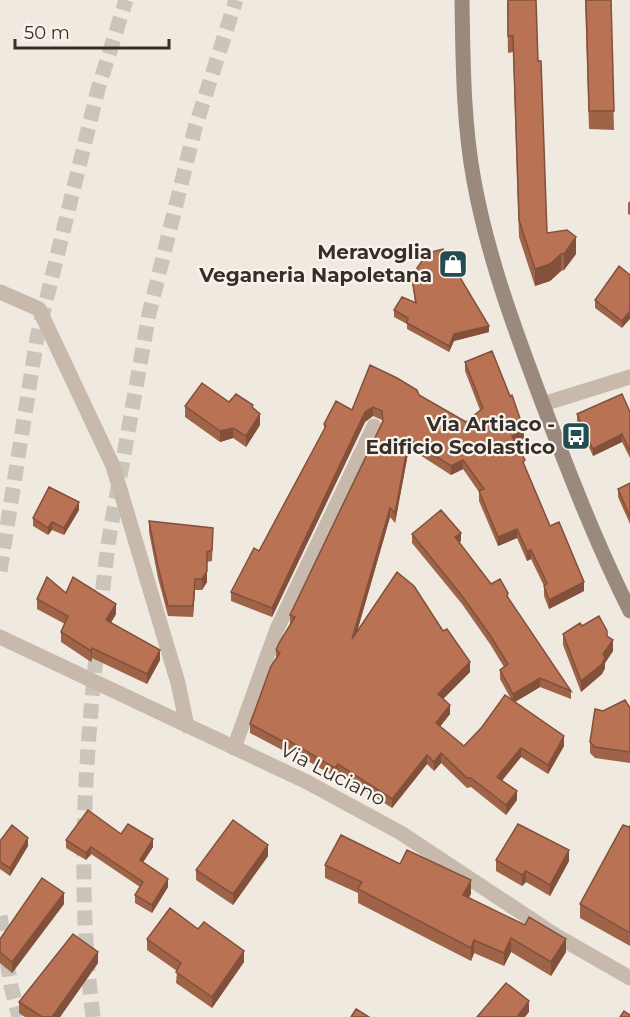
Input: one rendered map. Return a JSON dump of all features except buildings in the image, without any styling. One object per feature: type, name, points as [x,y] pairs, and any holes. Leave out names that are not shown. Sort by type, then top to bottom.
[{"type":"main road","points":[[462,0],[464,96],[474,180],[495,273],[557,444],[607,564],[630,612]]},
{"type":"street","points":[[0,292],[39,309],[113,466],[178,683],[187,726]]},
{"type":"street","points":[[543,404],[630,377]]},
{"type":"street","points":[[234,748],[277,629],[374,426]]},
{"type":"street","name":"Via Luciano","points":[[0,637],[307,782],[400,833],[555,935],[630,978]]},
{"type":"tunnel","points":[[0,571],[37,338],[98,89],[126,0]]},
{"type":"tunnel","points":[[100,613],[108,544],[149,314],[195,128],[236,0]]},
{"type":"tunnel","points":[[93,1017],[85,923],[84,828],[89,734],[98,640]]},
{"type":"tunnel","points":[[0,916],[11,986],[19,1017]]},
{"type":"place","name":"Meravoglia Veganeria Napoletana","points":[[453,264]]},
{"type":"place","name":"Via Artiaco - Edificio Scolastico","points":[[576,436]]}]
